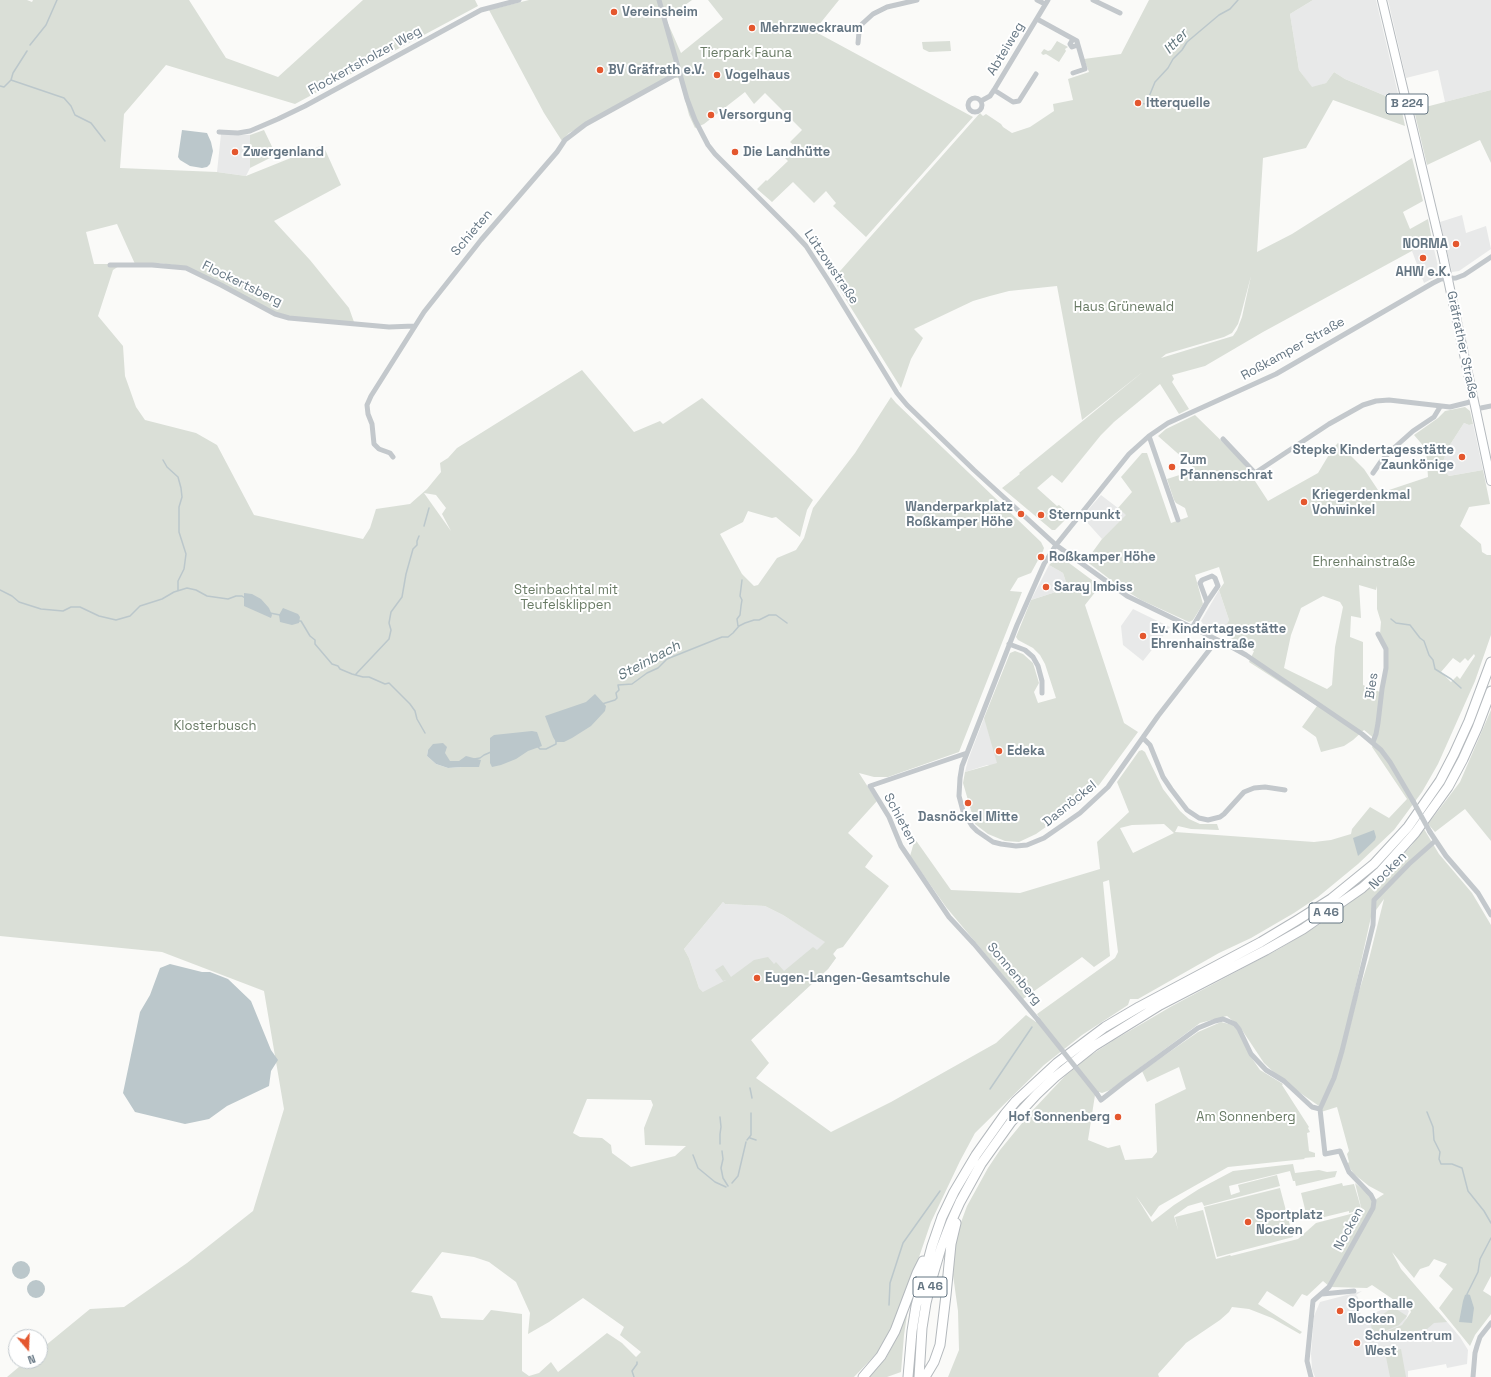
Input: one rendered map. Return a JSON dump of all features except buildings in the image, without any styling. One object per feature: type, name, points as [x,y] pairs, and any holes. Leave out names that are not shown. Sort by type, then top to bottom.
[{"type":"highway","name":"A 46","points":[[908,1377],[916,1306],[932,1246],[942,1217],[954,1192],[976,1155],[995,1127],[1016,1101],[1057,1063],[1105,1027],[1138,1007],[1261,942],[1296,921],[1355,881],[1389,848],[1418,812],[1447,768],[1469,721],[1491,662]]},
{"type":"highway","name":"A 46","points":[[919,1377],[922,1328],[933,1275],[951,1222],[981,1164],[1011,1122],[1041,1090],[1081,1055],[1136,1019],[1303,929],[1351,895],[1381,871],[1415,833],[1448,787],[1474,734],[1491,691]]},
{"type":"highway","points":[[925,1377],[939,1350],[943,1328],[951,1244],[960,1202]]},
{"type":"highway","points":[[863,1377],[886,1349],[895,1331],[917,1273],[932,1246]]},
{"type":"main road","name":"Gräfrather Straße","points":[[1382,0],[1444,257],[1447,279],[1491,481]]},
{"type":"street","name":"Flockertsholzer Weg","points":[[219,132],[238,133],[250,131],[272,122],[305,106],[482,10],[520,0]]},
{"type":"street","name":"Lützowstraße","points":[[659,0],[694,120],[708,145],[715,154],[806,246],[897,393],[907,405],[1056,545]]},
{"type":"street","points":[[858,43],[859,32],[862,24],[873,14],[887,7],[917,0]]},
{"type":"street","points":[[1037,0],[1046,2]]},
{"type":"street","points":[[1093,0],[1120,13]]},
{"type":"street","name":"Abteiweg","points":[[981,101],[990,96],[994,90],[1046,2]]},
{"type":"street","name":"Abteiweg","points":[[1037,18],[1077,41],[1086,69],[1073,73]]},
{"type":"street","name":"Schieten","points":[[393,457],[390,453],[379,449],[374,444],[372,424],[368,414],[367,405],[414,326],[453,274],[557,152],[565,140],[586,124],[680,72]]},
{"type":"street","name":"Abteiweg","points":[[994,90],[1013,102],[1019,101],[1036,74]]},
{"type":"street","name":"Roßkamper Straße","points":[[1056,545],[1129,454],[1149,436],[1168,423],[1276,374],[1433,283],[1441,279],[1456,278],[1464,275],[1491,257]]},
{"type":"street","name":"Flockertsberg","points":[[110,265],[169,266],[186,268],[216,282],[275,314],[289,318],[394,327],[414,326]]},
{"type":"street","points":[[1223,439],[1255,473],[1329,424],[1363,405],[1376,401],[1389,400],[1450,407],[1474,401]]},
{"type":"street","points":[[1476,409],[1491,406]]},
{"type":"street","points":[[1373,473],[1382,460],[1395,447],[1413,431],[1434,417],[1440,407]]},
{"type":"street","points":[[1149,436],[1178,520]]},
{"type":"street","points":[[1056,545],[1127,596],[1217,640],[1285,680],[1373,742],[1390,762],[1435,840],[1446,856],[1478,893],[1491,915]]},
{"type":"street","name":"Dasnöckel","points":[[1056,545],[1044,564],[1029,594],[966,753],[960,778],[959,790],[961,804],[967,819],[977,831],[986,838],[1001,844],[1016,846],[1027,844],[1044,838],[1080,813],[1108,787],[1158,716],[1217,640]]},
{"type":"street","points":[[1192,628],[1218,586],[1215,578],[1212,576],[1202,580],[1200,583],[1207,602]]},
{"type":"street","name":"Bies","points":[[1373,742],[1378,723],[1386,668],[1386,650],[1378,634]]},
{"type":"street","points":[[1009,644],[1025,650],[1033,657],[1042,681],[1042,694]]},
{"type":"street","points":[[1143,738],[1150,746],[1163,777],[1171,789],[1187,810],[1199,818],[1208,820],[1220,817],[1244,792],[1254,788],[1266,787],[1285,790]]},
{"type":"street","name":"Schieten","points":[[911,861],[901,846],[889,817],[870,786],[966,753]]},
{"type":"street","name":"Nocken","points":[[1311,1377],[1307,1361],[1308,1338],[1313,1301],[1329,1287],[1373,1208],[1374,1201],[1371,1195],[1349,1172],[1340,1151],[1325,1154],[1320,1108],[1334,1078],[1342,1051],[1373,925],[1374,900],[1435,840]]},
{"type":"street","name":"Sonnenberg","points":[[911,861],[949,917],[974,944],[1038,1020],[1101,1100],[1198,1028],[1223,1019],[1235,1024],[1251,1054],[1266,1070],[1284,1082],[1312,1107],[1320,1108]]},
{"type":"street","points":[[1322,1294],[1354,1291]]},
{"type":"street","points":[[1473,1377],[1477,1346],[1480,1337],[1491,1323]]},
{"type":"shaded area","points":[[1313,0],[1376,0],[1400,102],[1345,79],[1334,72],[1326,83],[1312,88],[1299,70],[1290,14]]},
{"type":"shaded area","points":[[1388,0],[1491,0],[1491,90],[1445,102],[1438,70],[1406,78]]},
{"type":"shaded area","points":[[182,130],[207,133],[213,151],[210,164],[207,167],[202,168],[190,166],[180,160],[178,157]]},
{"type":"shaded area","name":"Zwergenland","points":[[221,134],[250,135],[250,168],[246,176],[217,172]]},
{"type":"shaded area","points":[[1462,215],[1466,233],[1486,226],[1491,249],[1459,271],[1452,272],[1440,222]]},
{"type":"shaded area","points":[[1432,240],[1439,271],[1435,277],[1424,283],[1412,251]]},
{"type":"shaded area","name":"Stepke Kindertagesstätte Zaunkönige","points":[[1464,423],[1469,425],[1473,424],[1483,470],[1449,476],[1441,467],[1448,448]]},
{"type":"shaded area","points":[[1101,495],[1127,515],[1102,539],[1084,519],[1087,515],[1087,511]]},
{"type":"shaded area","points":[[1049,565],[1063,573],[1068,588],[1031,600]]},
{"type":"shaded area","points":[[1219,590],[1229,620],[1222,633],[1204,625],[1201,621]]},
{"type":"shaded area","points":[[244,593],[252,594],[261,599],[269,608],[272,615],[271,618],[244,606]]},
{"type":"shaded area","points":[[283,608],[298,614],[300,617],[299,623],[292,625],[280,622],[279,615]]},
{"type":"shaded area","name":"Ev. Kindertagesstätte Ehrenhainstraße","points":[[1133,609],[1170,627],[1143,661],[1123,645],[1121,626]]},
{"type":"shaded area","points":[[595,694],[606,706],[605,711],[591,726],[564,742],[556,742],[545,716],[586,702]]},
{"type":"shaded area","points":[[1004,712],[1029,772],[987,765],[965,772],[984,718]]},
{"type":"shaded area","points":[[532,731],[537,732],[542,746],[528,751],[516,759],[492,767],[490,763],[490,738],[494,735]]},
{"type":"shaded area","points":[[443,743],[447,747],[445,753],[450,761],[459,761],[466,756],[481,760],[479,767],[448,768],[436,764],[427,756],[428,750],[433,744]]},
{"type":"shaded area","points":[[1374,830],[1376,837],[1375,840],[1358,856],[1353,838]]},
{"type":"shaded area","name":"Eugen-Langen-Gesamtschule","points":[[723,902],[725,904],[765,906],[783,915],[837,949],[833,954],[836,958],[828,969],[751,1040],[699,988],[689,958],[684,949]]},
{"type":"shaded area","points":[[170,964],[202,972],[210,972],[228,979],[251,1001],[271,1050],[278,1060],[271,1071],[269,1086],[227,1106],[209,1119],[185,1124],[135,1112],[123,1093],[140,1012],[150,995],[160,968]]},
{"type":"shaded area","points":[[17,1261],[25,1261],[30,1266],[28,1277],[25,1279],[17,1279],[12,1274],[12,1266]]},
{"type":"shaded area","points":[[32,1280],[40,1280],[45,1285],[43,1296],[40,1298],[32,1298],[27,1293],[27,1285]]},
{"type":"shaded area","name":"Schulzentrum West","points":[[1362,1291],[1356,1295],[1358,1297],[1361,1318],[1399,1303],[1409,1311],[1401,1332],[1437,1310],[1460,1337],[1468,1350],[1467,1364],[1447,1368],[1446,1364],[1408,1371],[1408,1377],[1315,1377],[1312,1369],[1311,1354],[1314,1316],[1320,1302]]},
{"type":"shaded area","points":[[1465,1295],[1470,1295],[1474,1308],[1472,1323],[1459,1322],[1463,1301]]},
{"type":"green space","name":"Klosterbusch","points":[[0,0],[27,0],[32,2],[33,0],[189,0],[226,58],[278,77],[363,0],[475,0],[478,6],[295,104],[166,65],[124,114],[120,168],[217,172],[246,176],[323,145],[341,185],[274,221],[310,260],[349,308],[354,322],[297,318],[276,313],[182,266],[158,263],[135,264],[117,224],[86,232],[94,264],[122,264],[113,270],[98,316],[123,346],[125,376],[136,407],[145,420],[196,433],[217,445],[254,515],[363,539],[370,528],[376,509],[410,504],[427,489],[441,472],[440,463],[448,458],[457,448],[582,370],[634,432],[660,421],[663,424],[702,398],[813,500],[807,510],[800,537],[776,517],[772,518],[748,511],[743,522],[720,534],[742,574],[754,586],[758,585],[777,558],[796,550],[804,538],[813,508],[855,453],[891,397],[1041,542],[1044,548],[1031,573],[1018,578],[1010,591],[1022,592],[959,752],[888,777],[874,777],[859,773],[877,801],[848,833],[873,856],[865,867],[889,886],[843,947],[837,949],[833,954],[836,958],[828,969],[751,1040],[769,1063],[756,1078],[831,1132],[891,1102],[996,1043],[1026,1015],[1036,1022],[1040,1019],[1037,1014],[1115,958],[1118,952],[1109,880],[1103,882],[1110,956],[1094,967],[1082,957],[1023,999],[946,907],[910,856],[915,839],[951,890],[1020,893],[1100,869],[1097,842],[1129,812],[1117,782],[1139,751],[1142,750],[1145,752],[1163,789],[1180,811],[1189,819],[1200,824],[1217,824],[1219,830],[1191,829],[1178,826],[1175,832],[1314,842],[1331,840],[1351,834],[1352,829],[1370,807],[1389,818],[1407,799],[1372,747],[1376,740],[1364,730],[1344,746],[1321,752],[1316,737],[1302,727],[1317,706],[1249,662],[1254,651],[1222,633],[1229,620],[1219,590],[1224,583],[1219,567],[1195,575],[1203,604],[1193,620],[1189,622],[1141,600],[1120,587],[1086,561],[1102,539],[1126,515],[1118,508],[1132,492],[1121,477],[1142,453],[1147,453],[1171,523],[1188,517],[1185,508],[1176,503],[1174,500],[1167,479],[1195,470],[1158,436],[1166,429],[1195,415],[1242,461],[1268,501],[1318,473],[1333,448],[1338,443],[1364,469],[1380,493],[1428,477],[1426,449],[1414,435],[1438,418],[1445,411],[1465,407],[1470,411],[1473,424],[1469,425],[1464,423],[1448,448],[1441,467],[1449,476],[1483,470],[1490,504],[1469,507],[1460,526],[1481,544],[1482,552],[1487,555],[1491,555],[1491,635],[1475,681],[1438,764],[1422,792],[1394,830],[1358,864],[1318,897],[1251,938],[1219,953],[1138,999],[1130,999],[1128,1005],[1082,1035],[1044,1065],[975,1133],[931,1222],[903,1304],[879,1351],[854,1377],[7,1377],[16,1369],[48,1369],[48,1343],[90,1309],[124,1307],[187,1263],[253,1211],[284,1109],[264,991],[162,952],[0,936]],"holes":[[[424,493],[436,495],[446,508],[442,514],[451,531]],[[1359,585],[1376,590],[1377,586],[1377,609],[1381,622],[1380,634],[1388,667],[1380,692],[1363,685],[1363,642],[1350,637],[1351,616],[1361,618]],[[1323,596],[1340,602],[1343,607],[1335,647],[1332,685],[1327,689],[1284,668],[1291,635],[1301,608]],[[1474,654],[1475,656],[1460,679],[1457,676],[1451,682],[1441,672],[1453,658],[1460,663],[1465,658],[1468,661]],[[428,750],[450,762],[459,761],[479,767],[448,768],[436,764],[427,756]],[[1164,824],[1174,833],[1133,853],[1120,828],[1132,825]],[[723,902],[725,904],[765,906],[783,915],[825,942],[817,950],[813,947],[784,971],[776,962],[774,964],[768,957],[754,960],[731,977],[723,965],[715,970],[723,981],[726,980],[703,992],[699,988],[689,958],[684,949]],[[587,1099],[651,1100],[653,1105],[644,1128],[645,1145],[686,1146],[675,1156],[631,1167],[612,1153],[611,1145],[602,1138],[580,1137],[573,1133]],[[442,1252],[474,1257],[489,1262],[516,1282],[530,1313],[528,1334],[549,1322],[583,1298],[624,1327],[620,1335],[641,1352],[636,1357],[622,1343],[607,1333],[558,1372],[551,1362],[539,1373],[529,1376],[522,1371],[522,1314],[491,1310],[483,1320],[441,1318],[432,1296],[411,1292]]]},
{"type":"green space","name":"Tierpark Fauna","points":[[529,0],[692,0],[666,19],[681,53],[723,19],[708,0],[839,0],[814,31],[973,117],[866,237],[833,206],[836,203],[826,191],[814,203],[793,182],[772,202],[757,189],[788,161],[785,158],[796,147],[790,142],[802,130],[765,93],[754,104],[745,92],[704,124],[695,128],[689,115],[680,80],[679,78],[674,78],[569,133],[562,141],[544,113],[489,10]]},
{"type":"green space","name":"Haus Grünewald","points":[[1149,0],[1313,0],[1290,14],[1299,70],[1312,87],[1326,83],[1334,72],[1345,79],[1400,102],[1405,126],[1333,100],[1306,148],[1263,158],[1257,252],[1292,234],[1412,158],[1423,201],[1403,212],[1410,229],[1428,219],[1432,240],[1263,332],[1205,366],[1172,375],[1174,379],[1172,382],[1189,409],[1179,414],[1160,384],[1114,422],[1101,435],[1062,483],[1052,475],[1037,488],[1057,506],[1059,505],[1070,515],[1055,530],[1052,530],[1002,488],[1144,371],[1082,420],[1057,286],[1009,291],[973,301],[914,329],[923,338],[911,359],[901,388],[833,279],[980,113],[983,116],[986,114],[1012,133],[1030,127],[1054,111],[1053,104],[1073,100],[1068,79],[1089,72],[1084,59],[1121,54]],"holes":[[[1251,276],[1242,317],[1233,336],[1161,358],[1166,354],[1224,337],[1232,333],[1238,324]]]},
{"type":"green space","points":[[950,41],[951,51],[929,52],[923,49],[922,42]]},
{"type":"green space","points":[[1057,41],[1068,47],[1065,49],[1066,51],[1059,62],[1046,54],[1043,55],[1041,53],[1044,49],[1048,51],[1051,50]]},
{"type":"green space","points":[[1491,90],[1491,163],[1480,140],[1427,165],[1414,110]]},
{"type":"green space","points":[[264,130],[276,155],[250,168],[250,135]]},
{"type":"green space","points":[[1054,560],[1065,560],[1100,586],[1085,605],[1124,723],[1138,732],[1099,785],[1077,805],[1036,834],[1019,842],[1005,841],[988,834],[975,824],[963,783],[965,772],[997,763],[984,718],[1010,653],[1015,651],[1023,654],[1033,663],[1039,683],[1034,692],[1038,703],[1056,698],[1045,664],[1040,655],[1033,648],[1018,640],[1016,637],[1031,600],[1068,588],[1063,573],[1049,565]]},
{"type":"green space","points":[[1491,710],[1491,841],[1465,809],[1435,832],[1428,824],[1460,782]]},
{"type":"green space","name":"Am Sonnenberg","points":[[1424,829],[1439,854],[1472,893],[1491,925],[1491,1276],[1483,1291],[1491,1296],[1491,1314],[1475,1335],[1470,1346],[1439,1308],[1453,1289],[1439,1276],[1447,1264],[1434,1259],[1429,1266],[1420,1269],[1414,1278],[1392,1252],[1401,1269],[1447,1322],[1434,1323],[1427,1329],[1407,1333],[1398,1340],[1388,1341],[1385,1332],[1402,1325],[1411,1312],[1409,1306],[1397,1302],[1372,1285],[1367,1288],[1330,1287],[1323,1281],[1307,1296],[1302,1294],[1293,1307],[1267,1291],[1258,1304],[1302,1332],[1300,1334],[1272,1318],[1249,1309],[1232,1307],[1220,1320],[1186,1343],[1158,1374],[1159,1377],[948,1377],[959,1350],[958,1311],[953,1275],[956,1236],[967,1206],[988,1168],[1000,1150],[1032,1111],[1065,1076],[1088,1057],[1114,1040],[1172,1006],[1279,949],[1325,921],[1371,886],[1412,845]],"holes":[[[1384,899],[1369,959],[1357,998],[1343,1055],[1321,1112],[1337,1107],[1349,1151],[1347,1154],[1349,1162],[1347,1164],[1354,1174],[1369,1186],[1384,1194],[1375,1200],[1355,1183],[1362,1211],[1316,1223],[1298,1239],[1216,1259],[1203,1210],[1175,1217],[1178,1230],[1174,1216],[1188,1206],[1202,1202],[1204,1206],[1280,1186],[1277,1175],[1238,1185],[1240,1192],[1231,1195],[1229,1186],[1290,1171],[1296,1186],[1335,1177],[1337,1171],[1327,1172],[1319,1170],[1295,1173],[1293,1164],[1233,1171],[1199,1189],[1174,1205],[1152,1222],[1136,1196],[1151,1217],[1159,1206],[1228,1167],[1315,1157],[1315,1153],[1309,1151],[1307,1133],[1310,1132],[1309,1127],[1282,1085],[1283,1084],[1260,1070],[1251,1057],[1238,1031],[1233,1025],[1221,1022],[1198,1032],[1142,1071],[1147,1082],[1179,1067],[1186,1089],[1155,1104],[1157,1152],[1152,1158],[1125,1160],[1120,1145],[1108,1148],[1088,1140],[1095,1095],[1099,1092],[1102,1093],[1110,1090],[1200,1023],[1227,1016],[1240,1027],[1264,1063],[1283,1081],[1319,1106],[1333,1078],[1341,1052],[1371,917]]]},
{"type":"green space","points":[[1342,1183],[1343,1186],[1354,1184],[1361,1208],[1357,1211],[1349,1213],[1349,1211],[1308,1221],[1301,1193]]},
{"type":"green space","name":"Sportplatz Nocken","points":[[1280,1188],[1293,1237],[1217,1257],[1204,1207]]},
{"type":"green space","points":[[1393,1307],[1407,1316],[1399,1325],[1383,1332],[1372,1334],[1371,1323]]},
{"type":"green space","points":[[908,1309],[901,1372],[887,1377],[866,1377],[886,1358],[898,1335]]},
{"type":"green space","points":[[1401,1349],[1406,1377],[1390,1377],[1385,1352]]},
{"type":"waterway","points":[[30,45],[46,25],[57,0]]},
{"type":"waterway","name":"Itter","points":[[1138,103],[1146,104],[1155,82],[1168,68],[1173,59],[1182,50],[1187,42],[1219,15],[1230,9],[1238,0]]},
{"type":"waterway","points":[[11,80],[13,73],[27,51]]},
{"type":"waterway","points":[[0,86],[4,87],[11,80],[64,98],[71,106],[75,115],[91,123],[105,141]]},
{"type":"waterway","points":[[163,460],[167,467],[178,477],[181,488],[182,497],[179,507],[179,532],[186,554],[184,569],[178,581],[178,590]]},
{"type":"waterway","points":[[424,526],[429,508]]},
{"type":"waterway","points":[[356,674],[389,639],[391,630],[389,623],[391,612],[402,597],[406,574],[413,549],[417,545],[419,536]]},
{"type":"waterway","points":[[738,626],[737,619],[740,615],[742,600],[740,596],[742,580]]},
{"type":"waterway","name":"Steinbach","points":[[0,590],[12,596],[19,602],[41,609],[63,611],[71,607],[80,607],[99,616],[116,620],[130,616],[140,606],[162,599],[174,592],[187,588],[196,590],[207,596],[228,599],[236,596],[242,596],[245,598]]},
{"type":"waterway","name":"Steinbach","points":[[270,613],[280,615]]},
{"type":"waterway","name":"Steinbach","points":[[602,704],[617,698],[616,693],[619,690],[618,685],[632,684],[647,673],[658,668],[667,659],[722,637],[728,637],[739,626],[745,623],[759,620],[769,615],[776,615],[787,623]]},
{"type":"waterway","points":[[1391,619],[1396,623],[1410,625],[1424,641],[1429,655],[1433,660],[1435,669],[1451,679],[1461,688]]},
{"type":"waterway","name":"Steinbach","points":[[299,621],[301,621],[310,636],[315,640],[315,644],[332,664],[352,674],[369,677],[385,684],[389,683],[410,704],[415,711],[417,719],[425,733]]},
{"type":"waterway","name":"Steinbach","points":[[537,746],[540,749],[546,749],[556,744],[556,740]]},
{"type":"waterway","name":"Steinbach","points":[[474,759],[480,758],[491,752]]},
{"type":"waterway","points":[[990,1089],[1032,1027]]},
{"type":"waterway","points":[[750,1088],[752,1098]]},
{"type":"waterway","points":[[1427,1112],[1433,1127],[1434,1140],[1440,1152],[1439,1159],[1441,1164],[1452,1164],[1462,1168],[1468,1191],[1484,1211],[1491,1223]]},
{"type":"waterway","points":[[747,1140],[751,1135],[751,1113]]},
{"type":"waterway","points":[[720,1117],[720,1144]]},
{"type":"waterway","points":[[750,1138],[756,1140]]},
{"type":"waterway","points":[[732,1183],[738,1176],[746,1142]]},
{"type":"waterway","points":[[722,1151],[723,1159],[721,1168],[723,1178],[728,1186]]},
{"type":"waterway","points":[[693,1155],[698,1168],[715,1182],[726,1187]]},
{"type":"waterway","points":[[889,1305],[890,1283],[903,1243],[940,1191]]},
{"type":"waterway","points":[[1467,1294],[1478,1272],[1480,1259],[1491,1238]]},
{"type":"waterway","points":[[634,1377],[632,1371],[637,1362]]},
{"type":"place","name":"Vereinsheim","points":[[614,12]]},
{"type":"place","name":"Mehrzweckraum","points":[[752,28]]},
{"type":"place","name":"BV Gräfrath e.V.","points":[[600,70]]},
{"type":"place","name":"Vogelhaus","points":[[717,75]]},
{"type":"place","name":"Itterquelle","points":[[1138,103]]},
{"type":"place","name":"Versorgung","points":[[711,115]]},
{"type":"place","name":"Zwergenland","points":[[235,152]]},
{"type":"place","name":"Die Landhütte","points":[[735,152]]},
{"type":"place","name":"NORMA","points":[[1456,244]]},
{"type":"place","name":"AHW e.K.","points":[[1423,258]]},
{"type":"place","name":"Stepke Kindertagesstätte Zaunkönige","points":[[1462,457]]},
{"type":"place","name":"Zum Pfannenschrat","points":[[1172,467]]},
{"type":"place","name":"Kriegerdenkmal Vohwinkel","points":[[1304,502]]},
{"type":"place","name":"Wanderparkplatz Roßkamper Höhe","points":[[1021,514]]},
{"type":"place","name":"Sternpunkt","points":[[1041,515]]},
{"type":"place","name":"Roßkamper Höhe","points":[[1041,557]]},
{"type":"place","name":"Saray Imbiss","points":[[1046,587]]},
{"type":"place","name":"Ev. Kindertagesstätte Ehrenhainstraße","points":[[1143,636]]},
{"type":"place","name":"Edeka","points":[[999,751]]},
{"type":"place","name":"Dasnöckel Mitte","points":[[968,803]]},
{"type":"place","name":"Eugen-Langen-Gesamtschule","points":[[757,978]]},
{"type":"place","name":"Hof Sonnenberg","points":[[1118,1117]]},
{"type":"place","name":"Sportplatz Nocken","points":[[1248,1222]]},
{"type":"place","name":"Sporthalle Nocken","points":[[1340,1311]]},
{"type":"place","name":"Schulzentrum West","points":[[1357,1343]]},
{"type":"park label","name":"Ehrenhainstraße","points":[[1364,562]]},
{"type":"park label","name":"Steinbachtal mit Teufelsklippen","points":[[566,598]]}]
